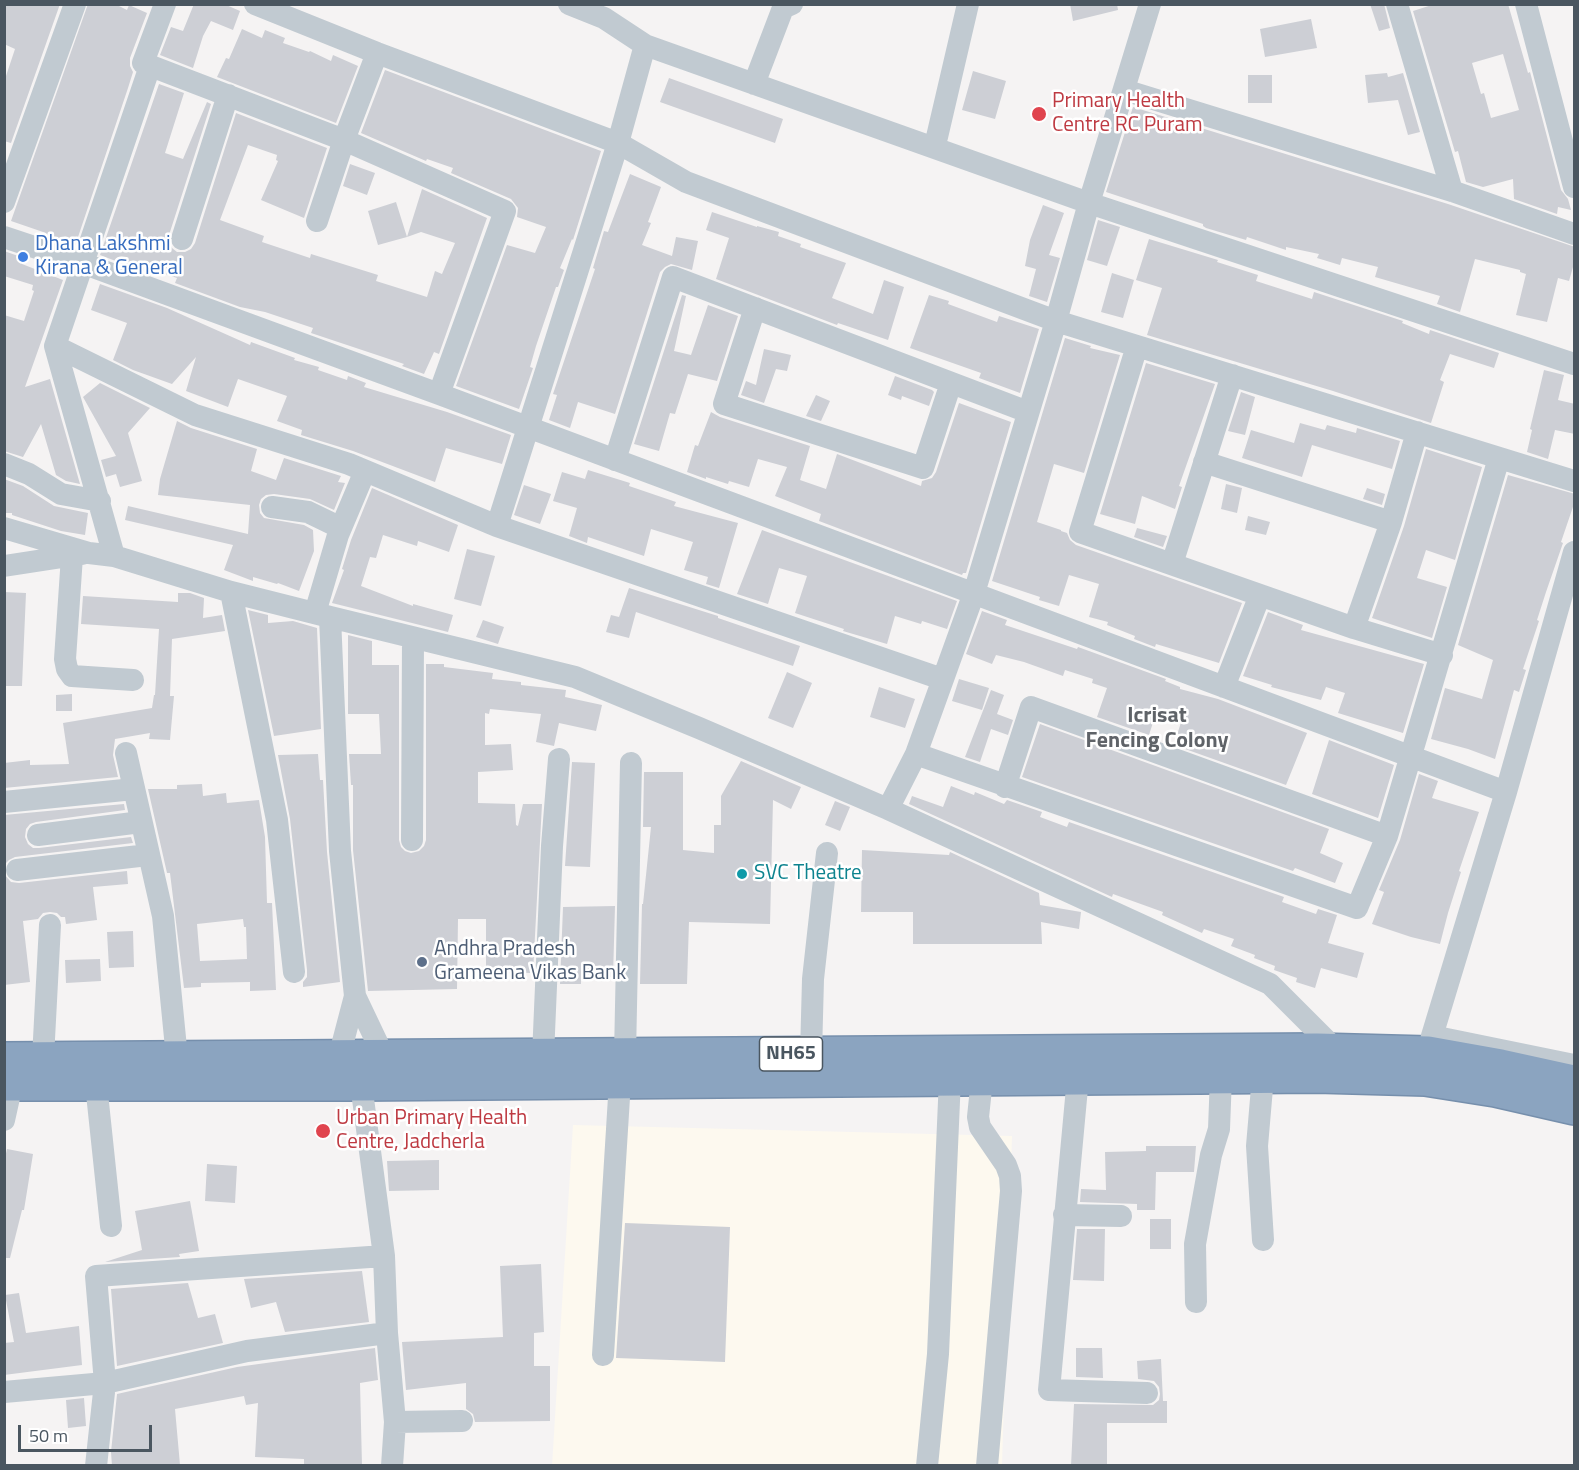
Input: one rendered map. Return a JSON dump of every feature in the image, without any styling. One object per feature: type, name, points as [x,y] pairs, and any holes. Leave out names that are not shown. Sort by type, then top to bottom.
[{"type":"highway","name":"NH65","points":[[7,1076],[43,1058],[543,1056],[622,1068],[860,1066],[1337,1051],[1428,1056],[1502,1066],[1575,1082]]},
{"type":"highway","name":"NH65","points":[[7,1076],[96,1084],[361,1084],[811,1054],[860,1066],[950,1078],[1263,1077],[1428,1056],[1495,1090],[1575,1108]]},
{"type":"street","points":[[4,202],[75,4]]},
{"type":"street","points":[[165,4],[143,63],[344,140],[505,211],[439,394]]},
{"type":"street","points":[[255,4],[377,53],[618,143],[686,182],[1056,321],[1575,481]]},
{"type":"street","points":[[569,4],[606,11],[645,45],[1089,203],[1575,364]]},
{"type":"street","points":[[754,84],[783,8],[792,4]]},
{"type":"street","points":[[933,147],[968,4]]},
{"type":"street","points":[[888,809],[916,754],[974,593],[1150,4]]},
{"type":"street","points":[[1397,4],[1452,190]]},
{"type":"street","points":[[1526,4],[1575,187]]},
{"type":"street","points":[[496,526],[618,143],[645,45]]},
{"type":"street","points":[[317,221],[344,140],[377,53]]},
{"type":"street","points":[[114,556],[55,346],[150,66]]},
{"type":"street","points":[[1124,90],[1452,190],[1575,234]]},
{"type":"street","points":[[182,239],[228,95]]},
{"type":"street","points":[[4,237],[82,262],[1506,792]]},
{"type":"street","points":[[615,460],[673,277],[1028,412]]},
{"type":"street","points":[[755,308],[724,404],[923,468],[951,383]]},
{"type":"street","points":[[55,346],[195,415],[365,471],[496,526],[942,679]]},
{"type":"street","points":[[1137,346],[1080,532],[1354,628],[1442,655]]},
{"type":"street","points":[[1172,564],[1232,375]]},
{"type":"street","points":[[1354,628],[1391,522],[1417,432]]},
{"type":"street","points":[[916,754],[1358,908],[1387,836],[1412,757],[1499,458]]},
{"type":"street","points":[[1204,462],[1391,522]]},
{"type":"street","points":[[4,464],[29,474],[61,494],[100,501]]},
{"type":"street","points":[[365,471],[341,528],[322,615],[340,851],[355,996],[384,1057]]},
{"type":"street","points":[[272,507],[308,512],[341,528]]},
{"type":"street","points":[[4,528],[81,555]]},
{"type":"street","points":[[1575,552],[1428,1056],[1575,1065]]},
{"type":"street","points":[[81,555],[65,659],[67,669],[72,676],[133,680]]},
{"type":"street","points":[[4,566],[81,555],[114,556],[322,615],[575,677],[888,809],[1270,984],[1337,1051]]},
{"type":"street","points":[[231,591],[277,820],[294,972]]},
{"type":"street","points":[[1224,687],[1260,595]]},
{"type":"street","points":[[412,840],[413,638]]},
{"type":"street","points":[[1005,786],[1031,707],[1387,836]]},
{"type":"street","points":[[126,753],[163,916],[177,1058]]},
{"type":"street","points":[[543,1056],[552,846],[559,759]]},
{"type":"street","points":[[603,1355],[622,1068],[631,763]]},
{"type":"street","points":[[4,802],[134,789]]},
{"type":"street","points":[[38,835],[141,822]]},
{"type":"street","points":[[811,1054],[813,979],[827,853]]},
{"type":"street","points":[[17,870],[148,855]]},
{"type":"street","points":[[43,1058],[50,925]]},
{"type":"street","points":[[339,1057],[355,996]]},
{"type":"street","points":[[4,1120],[7,1076]]},
{"type":"street","points":[[1196,1302],[1195,1244],[1211,1155],[1219,1129],[1221,1076]]},
{"type":"street","points":[[1078,1077],[1049,1390],[1147,1393]]},
{"type":"street","points":[[1263,1077],[1257,1146],[1263,1240]]},
{"type":"street","points":[[927,1466],[938,1354],[950,1078]]},
{"type":"street","points":[[982,1079],[978,1117],[980,1127],[1006,1165],[1010,1176],[1011,1191],[987,1466]]},
{"type":"street","points":[[96,1084],[111,1226]]},
{"type":"street","points":[[361,1084],[384,1256],[387,1333],[395,1422],[392,1466]]},
{"type":"street","points":[[948,1133],[986,1136]]},
{"type":"street","points":[[1064,1215],[1121,1216]]},
{"type":"street","points":[[96,1466],[105,1383],[96,1276],[384,1256]]},
{"type":"street","points":[[4,1392],[105,1383],[247,1351],[387,1333]]},
{"type":"street","points":[[395,1422],[462,1421]]},
{"type":"shaded area","points":[[573,1125],[1012,1136],[1002,1465],[552,1466]]},
{"type":"building","points":[[4,4],[60,4],[11,143],[4,141],[4,82],[15,49],[4,44]]},
{"type":"building","points":[[88,4],[115,4],[127,10],[129,5],[147,13],[130,58],[133,72],[75,246],[11,221]]},
{"type":"building","points":[[194,4],[224,4],[240,11],[233,30],[211,21],[203,36],[193,68],[160,55],[171,27],[183,31]]},
{"type":"building","points":[[1070,4],[1117,4],[1118,10],[1073,21]]},
{"type":"building","points":[[1370,4],[1384,4],[1390,28],[1379,31]]},
{"type":"building","points":[[1435,4],[1508,4],[1528,73],[1530,72],[1561,190],[1568,199],[1571,210],[1558,207],[1557,214],[1514,199],[1513,179],[1483,187],[1466,182],[1413,11]],"holes":[[[1503,54],[1519,110],[1491,118],[1472,63]]]},
{"type":"building","points":[[1311,19],[1317,48],[1265,57],[1260,29]]},
{"type":"building","points":[[242,29],[262,38],[265,30],[285,38],[283,43],[310,51],[331,61],[333,55],[358,66],[336,123],[217,77],[226,58],[229,59]]},
{"type":"building","points":[[385,70],[601,151],[573,240],[560,268],[564,270],[536,346],[530,367],[533,368],[519,409],[456,386],[507,245],[535,253],[546,227],[517,217],[518,208],[511,199],[451,173],[453,168],[427,159],[426,161],[361,133]]},
{"type":"building","points":[[973,71],[1006,81],[995,119],[962,110]]},
{"type":"building","points":[[1387,73],[1388,77],[1403,73],[1420,132],[1408,135],[1398,100],[1368,103],[1365,75]]},
{"type":"building","points":[[1248,75],[1272,75],[1272,103],[1248,103]]},
{"type":"building","points":[[669,78],[783,119],[775,143],[660,102]]},
{"type":"building","points":[[159,84],[184,93],[165,153],[183,159],[207,102],[211,104],[169,235],[169,242],[177,252],[191,249],[195,243],[236,113],[327,148],[304,218],[261,200],[278,161],[276,160],[277,155],[248,145],[220,220],[264,236],[262,242],[310,258],[311,254],[378,275],[376,281],[427,297],[435,271],[442,274],[455,243],[421,232],[407,237],[422,189],[487,218],[439,354],[434,352],[424,374],[402,366],[404,364],[311,333],[313,328],[265,312],[240,307],[175,283],[177,278],[151,269],[150,274],[100,255]]},
{"type":"building","points":[[1133,107],[1448,204],[1575,247],[1575,260],[1569,281],[1558,278],[1547,322],[1516,315],[1526,274],[1520,270],[1475,259],[1460,312],[1437,304],[1440,296],[1375,277],[1378,267],[1342,258],[1340,265],[1317,258],[1319,254],[1286,247],[1286,250],[1247,237],[1246,240],[1106,192]]},
{"type":"building","points":[[350,164],[375,173],[367,195],[343,186]]},
{"type":"building","points":[[630,174],[661,187],[642,245],[672,256],[676,237],[698,241],[692,270],[671,264],[660,272],[615,414],[578,402],[570,428],[549,420],[557,395],[553,394],[595,269],[593,268],[604,231],[608,232]]},
{"type":"building","points":[[396,202],[407,237],[378,245],[368,211]]},
{"type":"building","points":[[1043,205],[1064,213],[1049,255],[1060,258],[1047,302],[1029,296],[1036,269],[1025,266],[1030,240]]},
{"type":"building","points":[[712,212],[779,232],[778,236],[801,244],[800,247],[846,263],[832,298],[873,314],[884,280],[904,287],[888,340],[838,323],[837,325],[716,279],[729,238],[706,230]]},
{"type":"building","points":[[1098,220],[1120,227],[1107,266],[1087,260]]},
{"type":"building","points":[[1149,239],[1258,275],[1256,281],[1312,299],[1314,292],[1403,321],[1402,323],[1429,334],[1430,330],[1499,353],[1494,368],[1450,354],[1440,380],[1444,382],[1431,423],[1147,335],[1162,288],[1136,280]]},
{"type":"building","points":[[4,251],[24,258],[22,264],[63,280],[25,387],[50,379],[80,484],[66,481],[56,475],[41,424],[23,457],[4,451],[4,315],[24,321],[34,291],[32,290],[33,285],[4,276]]},
{"type":"building","points":[[1112,273],[1134,280],[1123,318],[1101,312]]},
{"type":"building","points":[[100,284],[167,308],[250,345],[251,342],[295,358],[294,360],[319,367],[318,370],[347,380],[348,376],[366,383],[364,387],[447,412],[511,435],[502,464],[446,448],[435,482],[353,451],[301,435],[302,430],[277,421],[287,396],[238,379],[228,407],[186,391],[196,357],[172,384],[133,370],[113,360],[127,323],[91,310]]},
{"type":"building","points":[[682,295],[686,296],[674,351],[691,355],[708,305],[738,316],[717,381],[688,374],[675,414],[670,413],[659,451],[634,444]]},
{"type":"building","points":[[929,295],[949,301],[948,304],[997,322],[999,316],[1039,329],[1020,393],[979,378],[981,373],[910,348]]},
{"type":"building","points":[[1065,338],[1091,346],[1090,348],[1120,355],[1084,473],[1054,464],[1037,522],[1067,533],[1076,545],[1242,603],[1219,663],[1156,644],[1155,647],[1107,625],[1108,622],[1089,617],[1099,584],[1069,575],[1059,606],[992,581]]},
{"type":"building","points":[[764,349],[791,355],[787,371],[776,369],[764,403],[741,395],[746,381],[756,385]]},
{"type":"building","points":[[1146,363],[1215,384],[1179,486],[1182,487],[1175,509],[1142,496],[1135,524],[1100,514]]},
{"type":"building","points":[[1544,370],[1564,375],[1558,400],[1575,404],[1575,434],[1555,430],[1548,459],[1527,452]]},
{"type":"building","points":[[895,376],[932,390],[934,392],[929,406],[902,396],[901,400],[888,395]]},
{"type":"building","points":[[100,383],[150,408],[128,433],[142,481],[120,487],[116,474],[106,477],[101,460],[116,456],[83,397]]},
{"type":"building","points":[[1241,392],[1255,397],[1245,435],[1228,431]]},
{"type":"building","points":[[816,395],[830,401],[821,421],[806,416]]},
{"type":"building","points":[[959,403],[1011,422],[966,573],[962,575],[819,521],[821,514],[775,496],[787,467],[758,459],[749,487],[729,481],[728,484],[706,477],[706,479],[687,472],[695,445],[698,446],[711,412],[720,417],[810,446],[800,480],[826,489],[837,454],[921,486],[922,481],[932,478],[936,472]]},
{"type":"building","points":[[177,421],[191,428],[257,449],[251,471],[276,480],[284,458],[341,476],[338,482],[345,483],[334,510],[310,499],[274,494],[266,495],[261,499],[260,513],[264,518],[304,525],[313,530],[314,551],[299,591],[253,577],[253,581],[224,570],[233,545],[125,520],[128,506],[248,534],[250,505],[158,495],[160,479]]},
{"type":"building","points":[[1300,423],[1325,430],[1327,425],[1356,433],[1357,428],[1400,441],[1392,469],[1312,445],[1302,477],[1242,458],[1251,430],[1294,443]]},
{"type":"building","points":[[1426,449],[1482,467],[1455,560],[1426,550],[1417,578],[1447,587],[1432,638],[1372,618],[1404,526]]},
{"type":"building","points":[[588,470],[630,483],[629,486],[676,502],[674,506],[738,523],[719,588],[706,584],[708,577],[684,570],[693,542],[651,529],[644,556],[588,537],[587,543],[569,536],[577,508],[553,501],[562,472],[585,479]]},
{"type":"building","points":[[1508,475],[1575,494],[1575,501],[1537,620],[1539,621],[1523,669],[1526,670],[1519,692],[1514,690],[1495,759],[1431,739],[1445,688],[1482,699],[1493,660],[1458,645]]},
{"type":"building","points":[[4,479],[23,486],[54,506],[88,513],[85,535],[61,531],[12,515],[12,513],[4,513]]},
{"type":"building","points":[[1226,484],[1242,488],[1237,513],[1221,509]]},
{"type":"building","points":[[524,485],[551,494],[540,524],[514,515]]},
{"type":"building","points":[[372,488],[458,525],[449,552],[418,541],[417,546],[383,535],[376,558],[370,557],[361,586],[413,606],[413,604],[453,615],[448,632],[332,603],[344,570],[342,569],[351,540]]},
{"type":"building","points":[[1367,488],[1385,494],[1382,505],[1363,499]]},
{"type":"building","points":[[1248,516],[1270,522],[1266,535],[1245,530]]},
{"type":"building","points":[[1137,528],[1167,536],[1163,547],[1134,537]]},
{"type":"building","points":[[762,530],[957,601],[947,629],[895,616],[887,644],[843,631],[844,629],[795,613],[807,576],[779,568],[768,604],[737,594]]},
{"type":"building","points":[[467,549],[495,556],[481,606],[454,599]]},
{"type":"building","points":[[629,588],[718,616],[718,618],[800,646],[793,666],[636,612],[629,638],[606,632],[611,615],[619,617]]},
{"type":"building","points":[[4,592],[26,593],[22,686],[4,686]]},
{"type":"building","points":[[178,593],[190,593],[204,598],[203,618],[222,615],[225,631],[172,639],[170,696],[174,696],[170,740],[149,739],[150,733],[115,739],[113,755],[118,777],[4,788],[4,763],[30,760],[30,765],[69,764],[63,723],[152,708],[155,695],[159,629],[81,624],[83,596],[178,602]]},
{"type":"building","points":[[248,610],[268,615],[268,623],[293,621],[317,628],[321,729],[274,736]]},
{"type":"building","points":[[982,611],[1007,620],[1005,625],[1077,649],[1078,647],[1166,679],[1165,681],[1180,689],[1218,699],[1307,733],[1286,785],[1174,745],[1182,719],[1157,710],[1149,735],[1097,717],[1107,688],[1092,683],[1093,679],[1065,670],[1063,676],[996,655],[992,664],[966,654]]},
{"type":"building","points":[[1268,612],[1303,625],[1301,630],[1424,664],[1403,733],[1338,713],[1345,693],[1326,687],[1321,700],[1271,687],[1272,685],[1243,676]]},
{"type":"building","points":[[483,620],[504,627],[498,644],[476,637]]},
{"type":"building","points":[[348,635],[372,641],[372,665],[399,665],[399,840],[401,847],[411,853],[419,851],[426,840],[426,664],[444,664],[444,667],[493,673],[492,679],[566,690],[565,697],[602,705],[596,731],[559,723],[554,746],[536,742],[541,714],[490,709],[489,714],[485,713],[485,745],[511,744],[513,770],[478,772],[478,803],[515,804],[516,825],[518,826],[523,804],[542,804],[533,973],[486,972],[486,919],[458,919],[457,989],[368,991],[353,850],[353,785],[351,785],[349,754],[381,754],[379,714],[348,714]]},
{"type":"building","points":[[787,672],[812,683],[793,728],[768,718]]},
{"type":"building","points":[[959,679],[989,688],[982,710],[952,701]]},
{"type":"building","points":[[879,687],[915,699],[905,728],[870,717]]},
{"type":"building","points":[[991,690],[1004,695],[997,714],[1013,720],[1008,735],[991,729],[980,762],[965,757]]},
{"type":"building","points":[[72,694],[72,711],[56,711],[56,695]]},
{"type":"building","points":[[1040,724],[1329,829],[1320,853],[1343,863],[1335,883],[1295,868],[1293,871],[1022,777]]},
{"type":"building","points":[[1329,740],[1394,765],[1378,818],[1312,794]]},
{"type":"building","points":[[318,754],[320,780],[323,780],[327,852],[340,982],[303,987],[307,970],[290,819],[278,755]]},
{"type":"building","points":[[741,761],[801,787],[791,809],[773,800],[770,924],[689,922],[687,984],[640,984],[642,904],[651,827],[643,827],[644,772],[683,772],[683,850],[714,853],[714,825],[721,825],[721,796]]},
{"type":"building","points":[[572,762],[595,763],[590,867],[565,866]]},
{"type":"building","points":[[1419,774],[1438,781],[1432,798],[1479,812],[1459,871],[1461,872],[1440,944],[1372,924],[1384,892],[1379,890],[1400,840]]},
{"type":"building","points":[[202,784],[203,796],[226,793],[227,803],[259,800],[265,837],[267,903],[272,903],[276,990],[250,991],[250,982],[201,983],[201,987],[184,988],[170,873],[167,873],[148,789],[177,789],[177,785]],"holes":[[[243,919],[244,927],[246,927],[247,959],[200,961],[197,924]]]},
{"type":"building","points":[[951,786],[974,795],[975,792],[1004,804],[1007,800],[1042,812],[1040,817],[1067,827],[1069,822],[1284,897],[1282,902],[1316,914],[1318,909],[1337,915],[1328,943],[1364,953],[1357,978],[1321,968],[1315,988],[1296,982],[1297,978],[1274,970],[1275,966],[1231,946],[1234,939],[1204,929],[1202,933],[1162,915],[1163,912],[1113,894],[1112,897],[909,804],[912,796],[943,807]]},
{"type":"building","points":[[835,801],[850,807],[840,831],[825,825]]},
{"type":"building","points":[[124,804],[125,810],[30,824],[26,829],[25,837],[33,848],[131,837],[133,843],[15,857],[4,865],[4,815]]},
{"type":"building","points":[[862,850],[949,855],[950,852],[1039,893],[1040,905],[1081,912],[1079,929],[1041,922],[1042,944],[913,944],[913,912],[861,912]]},
{"type":"building","points":[[127,871],[128,884],[93,887],[97,920],[66,924],[65,917],[50,912],[43,913],[38,919],[23,921],[30,982],[4,985],[4,874],[11,882],[19,883]]},
{"type":"building","points":[[615,906],[613,977],[581,979],[581,984],[560,984],[563,907]]},
{"type":"building","points":[[133,931],[134,967],[109,968],[107,932]]},
{"type":"building","points":[[100,959],[101,981],[66,983],[65,960]]},
{"type":"building","points":[[1146,1146],[1196,1146],[1194,1172],[1156,1172],[1155,1210],[1137,1210],[1137,1204],[1080,1202],[1081,1189],[1106,1190],[1105,1152],[1146,1151]]},
{"type":"building","points":[[7,1149],[33,1154],[24,1210],[22,1210],[10,1258],[4,1258],[4,1162]]},
{"type":"building","points":[[439,1160],[439,1190],[389,1191],[387,1161]]},
{"type":"building","points":[[207,1164],[237,1166],[235,1203],[205,1201]]},
{"type":"building","points":[[190,1201],[199,1251],[179,1254],[180,1257],[105,1262],[142,1250],[135,1211]]},
{"type":"building","points":[[1150,1219],[1171,1219],[1171,1249],[1150,1249]]},
{"type":"building","points":[[625,1223],[730,1227],[725,1362],[616,1358]]},
{"type":"building","points":[[1077,1229],[1105,1229],[1104,1281],[1073,1280]]},
{"type":"building","points":[[541,1264],[544,1332],[534,1333],[534,1366],[550,1366],[550,1421],[475,1422],[473,1414],[466,1409],[466,1383],[406,1390],[402,1342],[503,1337],[500,1266]]},
{"type":"building","points":[[362,1271],[369,1322],[285,1332],[276,1302],[251,1308],[244,1279]]},
{"type":"building","points":[[188,1283],[198,1318],[215,1314],[223,1343],[117,1366],[111,1289]]},
{"type":"building","points":[[19,1293],[26,1333],[79,1326],[82,1365],[4,1375],[4,1343],[14,1342],[5,1295]]},
{"type":"building","points":[[375,1348],[378,1380],[360,1383],[362,1466],[304,1466],[304,1459],[255,1457],[258,1403],[246,1405],[244,1396],[175,1409],[180,1465],[112,1466],[111,1452],[117,1394],[237,1367]]},
{"type":"building","points":[[1076,1348],[1102,1348],[1103,1378],[1076,1377]]},
{"type":"building","points":[[1161,1359],[1163,1401],[1167,1401],[1167,1423],[1107,1423],[1107,1466],[1071,1466],[1074,1404],[1153,1405],[1159,1400],[1159,1387],[1154,1381],[1138,1379],[1137,1361]]},
{"type":"building","points":[[84,1398],[86,1426],[68,1428],[66,1400]]},
{"type":"place","name":"Primary Health Centre RC Puram","points":[[1039,114]]},
{"type":"place","name":"Dhana Lakshmi Kirana & General","points":[[23,257]]},
{"type":"place","name":"SVC Theatre","points":[[742,874]]},
{"type":"place","name":"Andhra Pradesh Grameena Vikas Bank","points":[[422,962]]},
{"type":"place","name":"Urban Primary Health Centre, Jadcherla","points":[[323,1131]]},
{"type":"district","name":"Icrisat Fencing Colony","points":[[1157,730]]}]
